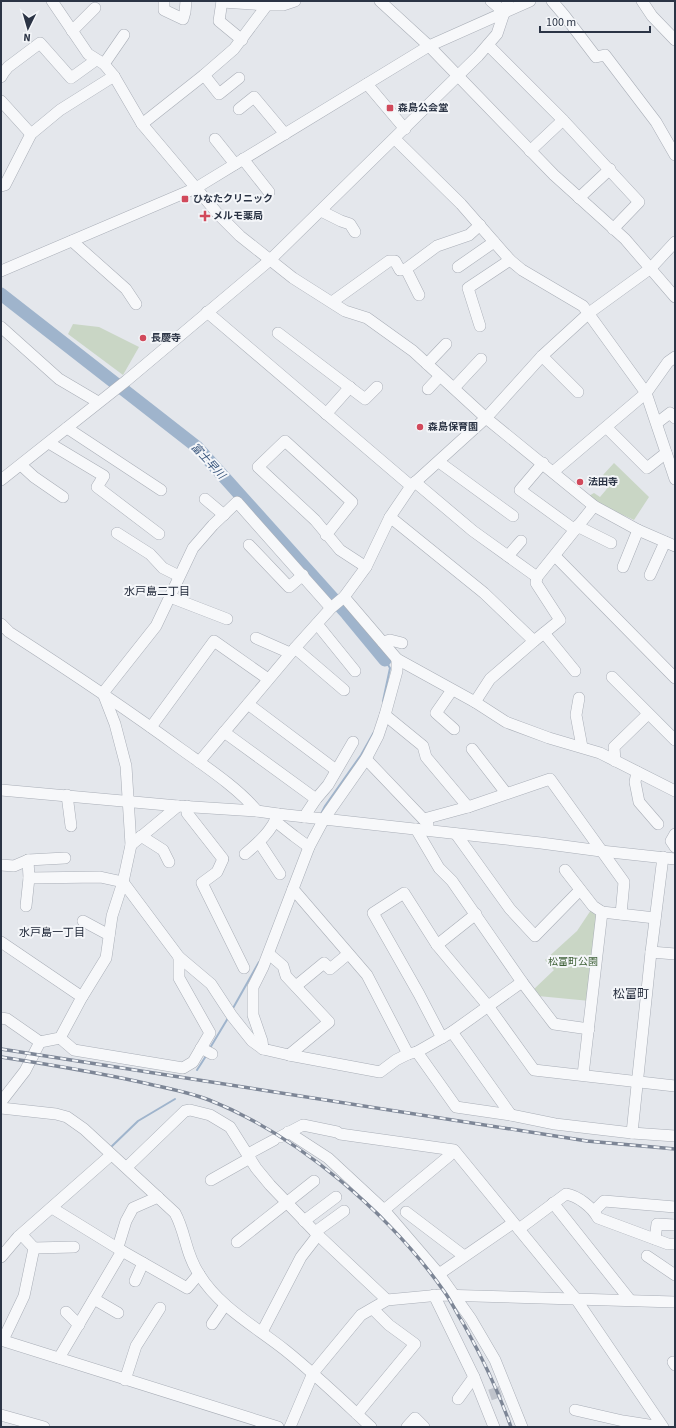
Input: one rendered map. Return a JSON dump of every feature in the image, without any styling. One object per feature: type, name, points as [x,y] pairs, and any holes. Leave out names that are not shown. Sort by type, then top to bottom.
[{"type":"street","points":[[52,1],[88,54],[100,62],[114,76],[142,124],[218,214],[240,236],[293,278],[345,311],[367,318],[413,351],[486,418],[594,506],[638,530],[670,544],[650,576]]},
{"type":"street","points":[[164,1],[164,10],[183,19],[186,1]]},
{"type":"street","points":[[242,40],[219,21],[222,1],[283,5],[295,1]]},
{"type":"street","points":[[380,1],[429,46],[530,151],[625,239],[675,297]]},
{"type":"street","points":[[491,1],[504,12]]},
{"type":"street","points":[[1,480],[49,443],[98,402],[126,382],[270,260],[395,139],[488,45],[497,34],[508,1]]},
{"type":"street","points":[[1,271],[196,188],[429,46],[530,1]]},
{"type":"street","points":[[552,1],[596,57],[605,55],[656,122],[675,156]]},
{"type":"street","points":[[642,1],[652,16],[675,40]]},
{"type":"street","points":[[142,124],[234,49],[267,5]]},
{"type":"street","points":[[72,31],[95,8]]},
{"type":"street","points":[[2,73],[40,43],[71,78],[100,62],[124,35]]},
{"type":"street","points":[[488,45],[563,120],[639,202],[613,229]]},
{"type":"street","points":[[204,75],[219,94],[239,78]]},
{"type":"street","points":[[1,186],[5,185],[31,134],[60,110],[114,76]]},
{"type":"street","points":[[368,84],[405,129]]},
{"type":"street","points":[[240,109],[254,98],[285,134]]},
{"type":"street","points":[[1,101],[31,134]]},
{"type":"street","points":[[530,151],[563,120]]},
{"type":"street","points":[[215,139],[269,192]]},
{"type":"street","points":[[395,139],[480,225],[510,260],[522,270],[583,306],[646,393],[675,479]]},
{"type":"street","points":[[579,198],[610,169]]},
{"type":"street","points":[[320,211],[350,224],[355,232]]},
{"type":"street","points":[[332,302],[389,261],[395,261],[400,270],[406,269],[437,246],[469,235],[480,225]]},
{"type":"street","points":[[72,241],[126,289],[136,304]]},
{"type":"street","points":[[458,267],[494,242]]},
{"type":"street","points":[[199,762],[268,679],[331,608],[344,597],[366,567],[390,517],[413,484],[486,418],[542,356],[589,314],[651,268],[675,242]]},
{"type":"street","points":[[480,326],[468,288],[510,260]]},
{"type":"street","points":[[406,269],[419,295]]},
{"type":"street","points":[[207,312],[326,414],[413,484],[473,531],[537,577]]},
{"type":"street","points":[[1,327],[59,379],[98,402]]},
{"type":"street","points":[[278,333],[365,399],[377,387]]},
{"type":"street","points":[[427,364],[446,344]]},
{"type":"street","points":[[542,356],[578,392]]},
{"type":"street","points":[[553,472],[646,393],[668,362],[675,357]]},
{"type":"street","points":[[454,388],[481,359]]},
{"type":"street","points":[[428,389],[440,376]]},
{"type":"street","points":[[326,414],[350,387]]},
{"type":"street","points":[[656,423],[670,413],[675,418]]},
{"type":"street","points":[[67,428],[161,490]]},
{"type":"street","points":[[606,428],[647,468],[666,453]]},
{"type":"street","points":[[326,535],[352,502],[285,441],[258,467],[315,520],[326,535],[340,550],[366,567]]},
{"type":"street","points":[[49,443],[104,476],[97,487],[159,534]]},
{"type":"street","points":[[439,462],[513,516]]},
{"type":"street","points":[[21,464],[34,477],[63,497]]},
{"type":"street","points":[[543,464],[520,490],[576,528],[611,543]]},
{"type":"street","points":[[205,499],[224,515]]},
{"type":"street","points":[[103,693],[156,626],[193,548],[237,502],[331,608]]},
{"type":"street","points":[[475,702],[490,679],[534,640],[560,620],[536,583],[537,577],[594,506]]},
{"type":"street","points":[[390,517],[484,593],[534,640]]},
{"type":"street","points":[[623,567],[638,530]]},
{"type":"street","points":[[117,533],[150,554],[163,568],[179,576]]},
{"type":"street","points":[[508,556],[521,541]]},
{"type":"street","points":[[249,544],[289,587],[303,575]]},
{"type":"street","points":[[554,556],[675,678]]},
{"type":"street","points":[[170,597],[227,619]]},
{"type":"street","points":[[344,597],[397,659],[475,702],[506,722],[549,738],[600,753],[675,791]]},
{"type":"street","points":[[1,624],[9,632],[103,693],[199,762],[248,801],[257,811]]},
{"type":"street","points":[[317,624],[355,671]]},
{"type":"street","points":[[544,633],[575,671]]},
{"type":"street","points":[[256,638],[293,651],[344,690]]},
{"type":"street","points":[[383,642],[390,640],[402,643]]},
{"type":"street","points":[[151,727],[214,641],[268,679]]},
{"type":"street","points":[[315,818],[366,759],[378,736],[397,671],[397,659]]},
{"type":"street","points":[[612,677],[675,740]]},
{"type":"street","points":[[452,690],[436,713],[454,729]]},
{"type":"street","points":[[60,1038],[82,997],[106,958],[108,935],[112,916],[123,882],[131,845],[126,766],[115,724],[103,693]]},
{"type":"street","points":[[579,698],[576,715],[582,747]]},
{"type":"street","points":[[248,704],[336,770]]},
{"type":"street","points":[[385,714],[423,746],[426,757],[468,807]]},
{"type":"street","points":[[616,761],[614,746],[648,714]]},
{"type":"street","points":[[224,732],[316,799]]},
{"type":"street","points":[[263,1049],[262,1041],[252,1015],[253,988],[269,954],[293,889],[315,818],[316,799],[328,785],[353,742]]},
{"type":"street","points":[[472,749],[506,793]]},
{"type":"street","points":[[366,759],[436,831]]},
{"type":"street","points":[[637,772],[635,782],[639,802],[658,824]]},
{"type":"street","points":[[424,819],[468,807],[550,779],[624,882],[621,914]]},
{"type":"street","points":[[1,790],[128,802],[257,811],[277,818],[315,818],[675,859]]},
{"type":"street","points":[[67,796],[71,826]]},
{"type":"street","points":[[131,845],[141,836],[183,806]]},
{"type":"street","points":[[183,806],[222,859],[217,872],[202,883],[244,968]]},
{"type":"street","points":[[245,854],[259,842],[277,818]]},
{"type":"street","points":[[277,818],[306,845]]},
{"type":"street","points":[[416,829],[439,868],[452,882],[476,914],[522,982],[554,1024],[589,1029]]},
{"type":"street","points":[[456,834],[510,909],[535,936],[580,890]]},
{"type":"street","points":[[675,834],[671,842],[675,847]]},
{"type":"street","points":[[141,836],[163,850],[169,862]]},
{"type":"street","points":[[259,842],[280,874]]},
{"type":"street","points":[[1,866],[14,866],[28,860],[65,858]]},
{"type":"street","points":[[632,1133],[651,952],[663,858]]},
{"type":"street","points":[[26,906],[29,878],[28,860]]},
{"type":"street","points":[[565,870],[593,906],[602,912],[655,918]]},
{"type":"street","points":[[29,878],[100,877],[123,882],[179,957],[211,984],[229,1012],[252,1041],[263,1049],[289,1056],[380,1072],[396,1060],[413,1053],[452,1032],[522,982]]},
{"type":"street","points":[[293,889],[367,976],[413,1053],[456,1107],[511,1114],[555,1124],[632,1133],[675,1136]]},
{"type":"street","points":[[442,1038],[373,913],[404,893],[437,945],[488,1006],[534,1070],[675,1086]]},
{"type":"street","points":[[582,1075],[589,1029],[602,912]]},
{"type":"street","points":[[437,945],[476,914]]},
{"type":"street","points":[[83,921],[108,935]]},
{"type":"street","points":[[1,942],[82,997]]},
{"type":"street","points":[[651,952],[675,954]]},
{"type":"street","points":[[269,954],[283,966],[286,976],[330,1022],[289,1056]]},
{"type":"street","points":[[296,986],[324,963],[330,969],[348,954]]},
{"type":"street","points":[[60,1038],[74,1050],[183,1068],[193,1062],[207,1051],[210,1034],[179,978],[179,957]]},
{"type":"street","points":[[1,1018],[7,1019],[40,1042],[60,1038]]},
{"type":"street","points":[[452,1032],[511,1114]]},
{"type":"street","points":[[1,1102],[25,1071],[40,1042]]},
{"type":"street","points":[[1,1108],[56,1114],[67,1118],[84,1129],[108,1152],[127,1167],[175,1213],[181,1224],[190,1260],[198,1274],[225,1305],[262,1332],[313,1373],[371,1427]]},
{"type":"street","points":[[127,1167],[185,1111],[190,1110],[210,1115],[230,1127],[265,1179],[286,1203],[316,1234],[387,1300]]},
{"type":"street","points":[[211,1180],[281,1136],[303,1125],[337,1132],[340,1134],[454,1150],[576,1299],[662,1427]]},
{"type":"street","points":[[281,1136],[328,1158],[384,1210],[439,1274],[471,1319],[495,1360],[522,1427]]},
{"type":"street","points":[[1,1258],[22,1234],[52,1208],[108,1152]]},
{"type":"street","points":[[384,1210],[450,1156]]},
{"type":"street","points":[[237,1242],[314,1181]]},
{"type":"street","points":[[439,1274],[464,1256],[516,1226],[566,1194],[572,1195],[594,1211],[598,1218],[668,1244],[675,1244]]},
{"type":"street","points":[[59,1358],[94,1299],[120,1249],[126,1221],[133,1208],[158,1197]]},
{"type":"street","points":[[304,1220],[336,1197]]},
{"type":"street","points":[[594,1211],[604,1201],[675,1207]]},
{"type":"street","points":[[553,1203],[630,1300]]},
{"type":"street","points":[[52,1208],[187,1288],[198,1274]]},
{"type":"street","points":[[262,1332],[301,1257],[316,1234],[344,1211]]},
{"type":"street","points":[[406,1212],[464,1256]]},
{"type":"street","points":[[655,1239],[657,1224],[675,1225]]},
{"type":"street","points":[[22,1234],[34,1248]]},
{"type":"street","points":[[34,1248],[74,1246]]},
{"type":"street","points":[[34,1248],[24,1296],[2,1340],[278,1427]]},
{"type":"street","points":[[646,1256],[675,1275]]},
{"type":"street","points":[[135,1281],[143,1263]]},
{"type":"street","points":[[290,1427],[313,1373],[362,1316],[387,1300],[434,1295],[454,1295],[675,1302]]},
{"type":"street","points":[[434,1295],[474,1377],[486,1397],[494,1427]]},
{"type":"street","points":[[94,1299],[118,1313]]},
{"type":"street","points":[[212,1324],[225,1305]]},
{"type":"street","points":[[125,1380],[136,1346],[160,1308]]},
{"type":"street","points":[[357,1414],[415,1344],[389,1325],[373,1309]]},
{"type":"street","points":[[66,1312],[79,1325]]},
{"type":"street","points":[[458,1398],[474,1377]]},
{"type":"street","points":[[575,1410],[623,1421],[662,1427]]},
{"type":"street","points":[[1,1415],[44,1427]]},
{"type":"street","points":[[408,1427],[415,1418],[424,1427]]},
{"type":"green space","points":[[73,324],[99,327],[139,347],[123,375],[68,334]]},
{"type":"green space","points":[[614,463],[649,497],[634,520],[596,503],[587,497],[594,493],[600,497],[611,484],[603,475]]},
{"type":"green space","name":"松富町公園","points":[[591,910],[598,918],[590,1001],[538,996],[533,990],[554,970],[545,960],[577,931]]},
{"type":"waterway","name":"富士早川","points":[[1,294],[197,447],[347,614],[385,660]]},
{"type":"waterway","points":[[383,701],[390,668],[385,660]]},
{"type":"waterway","points":[[321,814],[361,755],[374,732]]},
{"type":"waterway","points":[[232,1010],[259,962]]},
{"type":"waterway","points":[[210,1048],[228,1018]]},
{"type":"waterway","points":[[197,1070],[206,1056]]},
{"type":"waterway","points":[[110,1148],[138,1121],[175,1099]]},
{"type":"tunnel","points":[[490,1395],[508,1389]]},
{"type":"railway","points":[[1,1049],[587,1141],[675,1149]]},
{"type":"railway","points":[[1,1057],[115,1077],[195,1095],[242,1115],[276,1134],[309,1156],[340,1180],[370,1207],[424,1264],[446,1294],[463,1323],[483,1361],[501,1400],[511,1427]]},
{"type":"place","name":"森島公会堂","points":[[390,108]]},
{"type":"place","name":"ひなたクリニック","points":[[185,199]]},
{"type":"place","name":"メルモ薬局","points":[[205,216]]},
{"type":"place","name":"長慶寺","points":[[143,338]]},
{"type":"place","name":"森島保育園","points":[[420,427]]},
{"type":"place","name":"法田寺","points":[[580,482]]},
{"type":"district","name":"水戸島二丁目","points":[[157,591]]},
{"type":"district","name":"水戸島一丁目","points":[[52,932]]},
{"type":"district","name":"松富町","points":[[631,994]]}]
